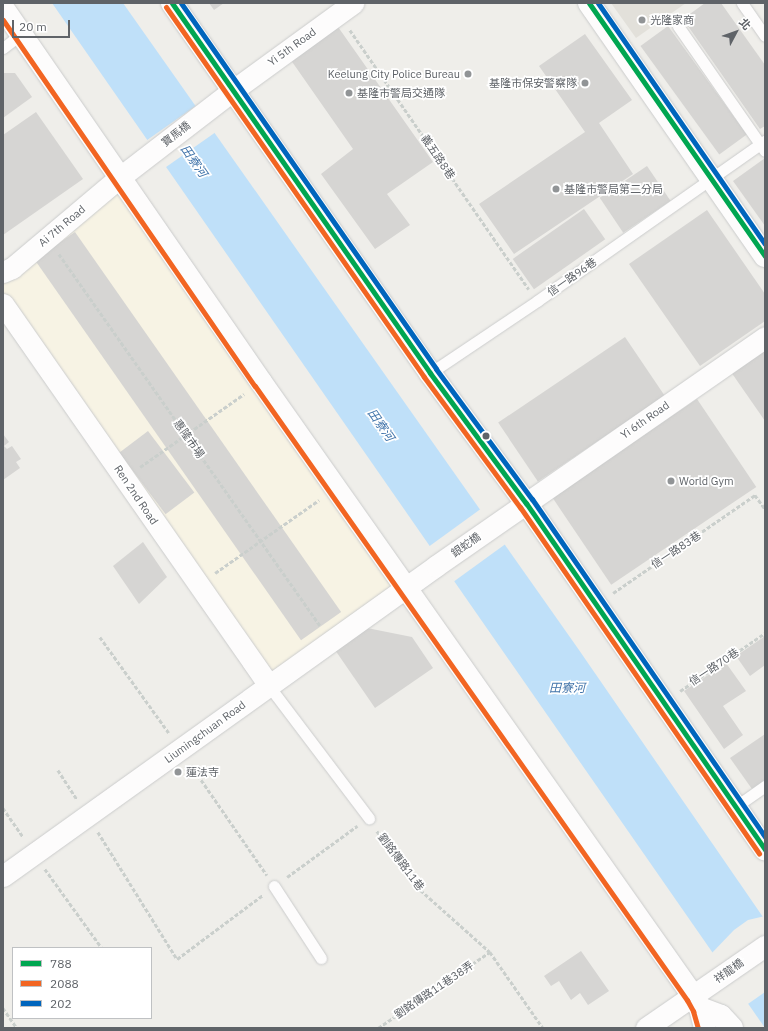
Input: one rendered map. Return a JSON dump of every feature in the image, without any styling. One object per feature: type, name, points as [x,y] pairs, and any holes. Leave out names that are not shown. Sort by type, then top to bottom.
[{"type":"street","points":[[172,3],[430,373],[526,503],[765,849]]},
{"type":"street","points":[[589,3],[765,256]]},
{"type":"street","points":[[3,8],[119,178],[406,587],[699,1010],[721,1016],[732,1028]]},
{"type":"street","name":"Yi 5th Road","points":[[232,91],[345,8]]},
{"type":"street","name":"寶馬橋","points":[[119,178],[232,91]]},
{"type":"street","name":"Ai 7th Road","points":[[3,272],[12,268],[119,178]]},
{"type":"street","name":"Ren 2nd Road","points":[[3,304],[269,686]]},
{"type":"street","name":"Yi 6th Road","points":[[526,503],[765,337]]},
{"type":"street","name":"銀蛇橋","points":[[406,587],[526,503]]},
{"type":"street","name":"Liumingchuan Road","points":[[3,876],[181,750],[406,587]]},
{"type":"street","name":"祥龍橋","points":[[646,1028],[699,1010],[765,946]]},
{"type":"lane","points":[[742,3],[765,36]]},
{"type":"lane","points":[[678,26],[763,145]]},
{"type":"lane","points":[[3,48],[21,34]]},
{"type":"lane","name":"信一路96巷","points":[[430,373],[763,145]]},
{"type":"lane","points":[[269,686],[368,818]]},
{"type":"lane","points":[[735,807],[765,786]]},
{"type":"lane","points":[[274,886],[321,958]]},
{"type":"path","name":"義五路8巷","points":[[345,8],[537,301]]},
{"type":"path","name":"惠隆市場","points":[[48,238],[331,641]]},
{"type":"path","points":[[124,478],[261,382]]},
{"type":"path","points":[[198,586],[336,488]]},
{"type":"path","name":"信一路83巷","points":[[596,604],[756,495],[765,509]]},
{"type":"path","name":"信一路70巷","points":[[663,702],[765,633]]},
{"type":"path","points":[[100,637],[181,750],[274,886]]},
{"type":"path","points":[[58,770],[177,959],[368,818]]},
{"type":"path","points":[[3,808],[101,947]]},
{"type":"path","name":"劉銘傳路11巷","points":[[368,818],[416,886],[490,952],[543,1028]]},
{"type":"path","name":"劉銘傳路11巷38弄","points":[[378,1028],[490,952]]},
{"type":"path","points":[[3,1008],[17,1028]]},
{"type":"shaded area","name":"光隆家商","points":[[611,3],[686,3],[636,38]]},
{"type":"shaded area","points":[[111,171],[406,587],[269,686],[3,304],[3,265]]},
{"type":"water","name":"田寮河","points":[[52,3],[123,3],[579,650],[765,920],[765,1028]]},
{"type":"pier","points":[[197,105],[216,132],[164,168],[145,141]]},
{"type":"pier","points":[[482,508],[507,543],[454,582],[429,547]]},
{"type":"pier","points":[[765,916],[765,992],[745,1006],[710,955],[734,930],[748,920]]},
{"type":"building","points":[[209,3],[224,3],[214,10]]},
{"type":"building","points":[[705,3],[721,3],[765,65],[765,126],[760,129],[683,19]]},
{"type":"building","points":[[336,24],[433,162],[387,194],[410,225],[375,249],[321,174],[353,149],[288,56]]},
{"type":"building","points":[[668,26],[747,134],[719,154],[640,46]]},
{"type":"building","name":"基隆市警局第二分局","points":[[585,34],[632,100],[599,123],[633,174],[514,254],[479,204],[585,132],[539,66]]},
{"type":"building","points":[[3,73],[15,73],[32,97],[3,118]]},
{"type":"building","points":[[36,112],[83,179],[3,235],[3,135]]},
{"type":"building","points":[[765,158],[765,226],[733,181]]},
{"type":"building","points":[[647,166],[670,201],[623,233],[600,198]]},
{"type":"building","points":[[584,209],[605,239],[534,289],[513,259]]},
{"type":"building","points":[[707,210],[765,294],[765,321],[700,366],[629,264]]},
{"type":"building","points":[[75,232],[341,612],[301,640],[35,260]]},
{"type":"building","points":[[625,337],[665,396],[538,481],[498,423]]},
{"type":"building","points":[[765,349],[765,421],[731,372]]},
{"type":"building","points":[[697,399],[756,487],[611,585],[552,497]]},
{"type":"building","points":[[148,431],[194,492],[166,514],[119,453]]},
{"type":"building","points":[[3,434],[9,442],[4,446],[7,449],[12,446],[21,459],[16,462],[20,468],[3,480]]},
{"type":"building","points":[[143,542],[167,577],[139,604],[113,566]]},
{"type":"building","points":[[362,627],[412,637],[433,668],[375,708],[333,647]]},
{"type":"building","points":[[765,636],[765,665],[750,676],[736,656]]},
{"type":"building","points":[[726,663],[746,691],[723,706],[743,735],[724,749],[684,691]]},
{"type":"building","points":[[765,734],[765,780],[752,789],[730,758]]},
{"type":"building","points":[[581,951],[609,991],[588,1005],[580,993],[571,1000],[559,981],[551,986],[544,976]]},
{"type":"transit line","name":"788","points":[[172,3],[430,373],[526,503],[765,849]]},
{"type":"transit line","name":"202","points":[[181,3],[436,369],[532,499],[765,837]]},
{"type":"transit line","name":"788","points":[[589,3],[765,256]]},
{"type":"transit line","name":"202","points":[[598,3],[765,244]]},
{"type":"transit line","name":"2088","points":[[166,7],[424,377],[520,507],[759,853]]},
{"type":"transit line","name":"2088","points":[[3,20],[255,386],[687,1000],[693,1011],[698,1028]]},
{"type":"place","name":"光隆家商","points":[[642,20]]},
{"type":"place","name":"Keelung City Police Bureau","points":[[468,74]]},
{"type":"place","name":"基隆市保安警察隊","points":[[585,83]]},
{"type":"place","name":"基隆市警局交通隊","points":[[349,93]]},
{"type":"place","name":"基隆市警局第二分局","points":[[556,189]]},
{"type":"place","name":"World Gym","points":[[671,481]]},
{"type":"place","name":"蓮法寺","points":[[178,772]]}]
